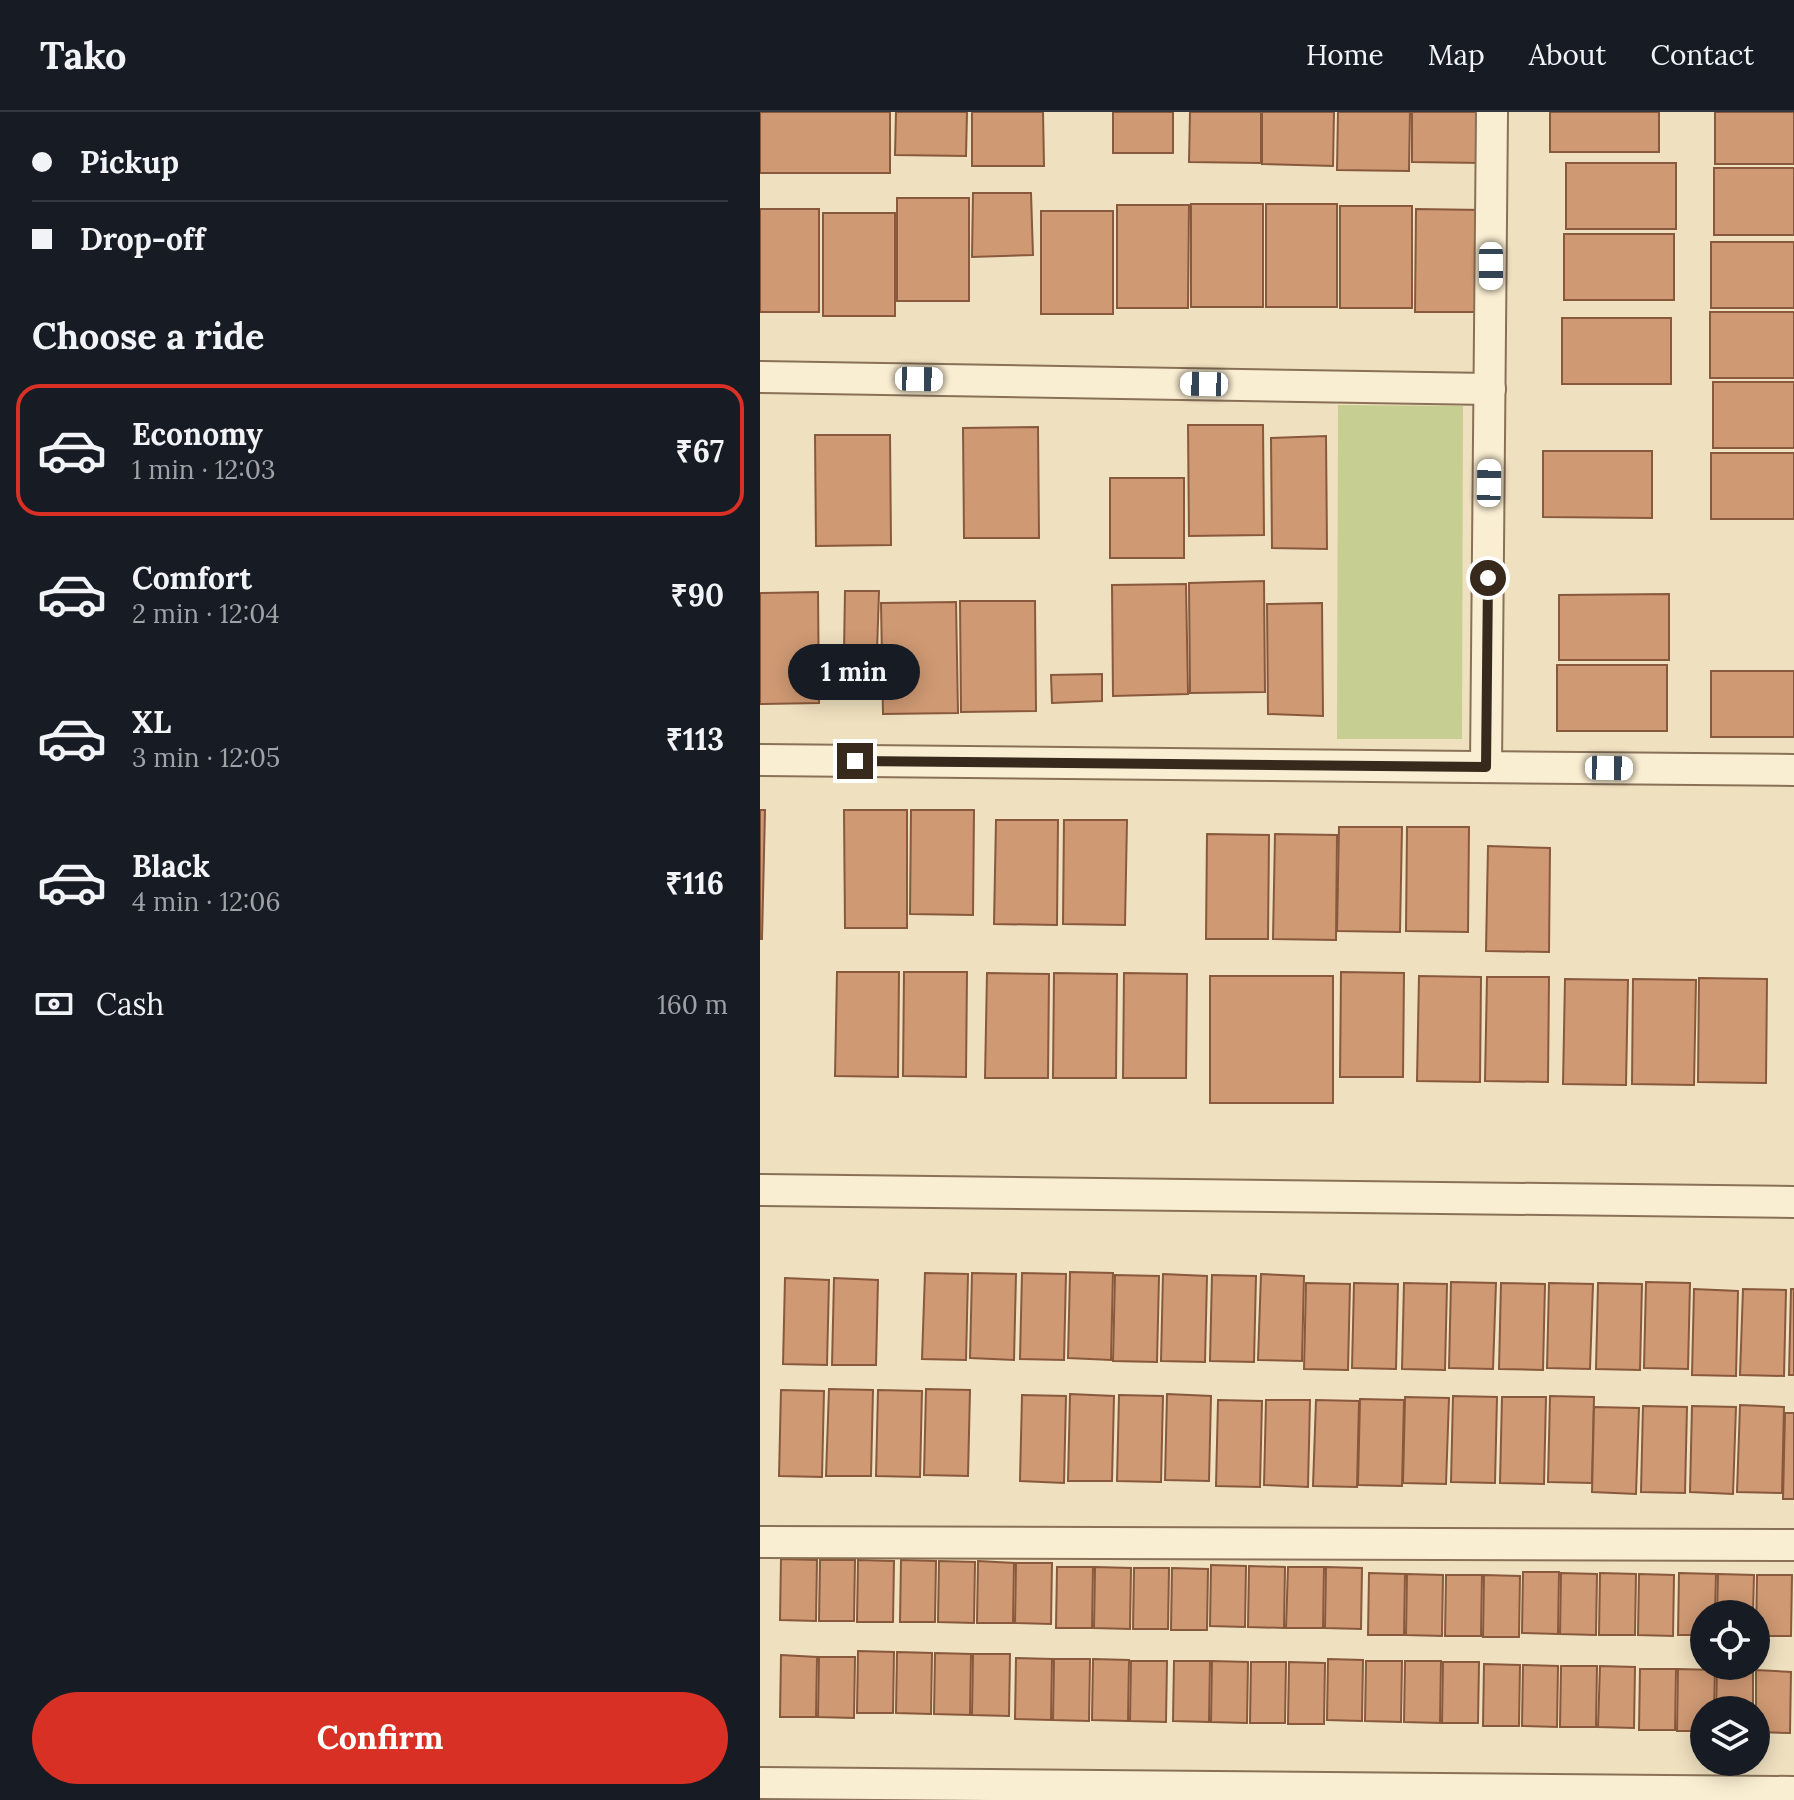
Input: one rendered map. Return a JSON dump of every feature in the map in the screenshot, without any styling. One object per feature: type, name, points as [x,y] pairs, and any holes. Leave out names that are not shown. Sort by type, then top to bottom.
[{"type":"street","points":[[1486,767],[1492,112]]},
{"type":"street","points":[[760,377],[1490,389]]},
{"type":"street","points":[[760,760],[1794,770]]},
{"type":"street","points":[[760,1190],[1794,1202]]},
{"type":"street","points":[[760,1542],[1794,1545]]},
{"type":"street","points":[[760,1783],[1072,1793],[1675,1796],[1794,1792]]},
{"type":"green space","points":[[1338,405],[1463,406],[1462,739],[1337,739]]},
{"type":"building","points":[[760,112],[890,112],[890,173],[760,173]]},
{"type":"building","points":[[896,112],[967,112],[966,156],[895,155]]},
{"type":"building","points":[[972,112],[1043,112],[1044,166],[972,166]]},
{"type":"building","points":[[1113,112],[1173,112],[1173,153],[1113,153]]},
{"type":"building","points":[[1190,112],[1261,112],[1261,163],[1189,162]]},
{"type":"building","points":[[1262,112],[1334,112],[1333,166],[1262,164]]},
{"type":"building","points":[[1338,112],[1410,112],[1409,171],[1337,170]]},
{"type":"building","points":[[1412,112],[1484,112],[1483,163],[1412,162]]},
{"type":"building","points":[[1550,112],[1659,112],[1659,152],[1550,152]]},
{"type":"building","points":[[1715,112],[1794,112],[1794,164],[1715,164]]},
{"type":"building","points":[[1566,163],[1676,163],[1676,229],[1566,229]]},
{"type":"building","points":[[1714,168],[1794,168],[1794,235],[1714,235]]},
{"type":"building","points":[[973,193],[1031,193],[1033,255],[972,257]]},
{"type":"building","points":[[897,198],[969,198],[969,301],[897,301]]},
{"type":"building","points":[[1191,204],[1263,204],[1263,307],[1191,307]]},
{"type":"building","points":[[1266,204],[1337,204],[1337,307],[1266,307]]},
{"type":"building","points":[[1117,205],[1189,205],[1188,308],[1117,308]]},
{"type":"building","points":[[1340,206],[1412,206],[1412,308],[1340,308]]},
{"type":"building","points":[[760,209],[819,209],[819,312],[760,312]]},
{"type":"building","points":[[1416,209],[1483,210],[1482,312],[1415,312]]},
{"type":"building","points":[[1041,211],[1113,211],[1113,314],[1041,314]]},
{"type":"building","points":[[823,213],[895,213],[895,316],[823,316]]},
{"type":"building","points":[[1564,234],[1674,234],[1674,300],[1564,300]]},
{"type":"building","points":[[1711,242],[1794,242],[1794,308],[1711,308]]},
{"type":"building","points":[[1710,312],[1794,312],[1794,378],[1710,378]]},
{"type":"building","points":[[1562,318],[1671,318],[1671,384],[1562,384]]},
{"type":"building","points":[[1713,382],[1794,382],[1794,448],[1713,448]]},
{"type":"building","points":[[1188,425],[1263,425],[1264,535],[1189,536]]},
{"type":"building","points":[[1038,427],[1039,538],[964,538],[963,428]]},
{"type":"building","points":[[815,435],[890,435],[891,545],[816,546]]},
{"type":"building","points":[[1326,436],[1327,549],[1272,548],[1271,438]]},
{"type":"building","points":[[1543,451],[1652,451],[1652,518],[1543,517]]},
{"type":"building","points":[[1711,453],[1794,453],[1794,519],[1711,519]]},
{"type":"building","points":[[1110,478],[1184,478],[1184,558],[1110,558]]},
{"type":"building","points":[[1264,581],[1265,692],[1190,693],[1189,583]]},
{"type":"building","points":[[1186,584],[1188,694],[1113,696],[1112,585]]},
{"type":"building","points":[[845,591],[879,591],[877,652],[844,652]]},
{"type":"building","points":[[818,592],[819,703],[760,704],[760,593]]},
{"type":"building","points":[[1669,594],[1669,660],[1559,660],[1559,595]]},
{"type":"building","points":[[960,601],[1035,601],[1036,711],[961,712]]},
{"type":"building","points":[[956,602],[958,713],[883,714],[881,603]]},
{"type":"building","points":[[1322,603],[1323,716],[1268,714],[1267,604]]},
{"type":"building","points":[[1557,665],[1667,665],[1667,731],[1557,731]]},
{"type":"building","points":[[1711,671],[1794,671],[1794,737],[1711,737]]},
{"type":"building","points":[[1102,674],[1102,701],[1052,703],[1051,675]]},
{"type":"building","points":[[760,810],[765,810],[762,939],[760,939]]},
{"type":"building","points":[[844,810],[907,810],[907,928],[845,928]]},
{"type":"building","points":[[911,810],[974,810],[973,915],[910,914]]},
{"type":"building","points":[[996,820],[1058,820],[1057,925],[994,924]]},
{"type":"building","points":[[1064,820],[1127,820],[1125,925],[1063,924]]},
{"type":"building","points":[[1339,827],[1402,827],[1400,932],[1337,931]]},
{"type":"building","points":[[1407,827],[1469,827],[1468,932],[1406,931]]},
{"type":"building","points":[[1207,834],[1269,835],[1268,939],[1206,939]]},
{"type":"building","points":[[1275,834],[1337,835],[1336,940],[1273,939]]},
{"type":"building","points":[[1488,846],[1550,848],[1549,952],[1486,951]]},
{"type":"building","points":[[837,972],[899,972],[898,1077],[835,1076]]},
{"type":"building","points":[[904,972],[967,972],[966,1077],[903,1076]]},
{"type":"building","points":[[1341,972],[1404,973],[1403,1077],[1340,1077]]},
{"type":"building","points":[[987,973],[1049,974],[1048,1078],[985,1078]]},
{"type":"building","points":[[1054,973],[1117,974],[1116,1078],[1053,1078]]},
{"type":"building","points":[[1124,973],[1187,974],[1186,1078],[1123,1078]]},
{"type":"building","points":[[1210,976],[1333,976],[1333,1103],[1210,1103]]},
{"type":"building","points":[[1419,976],[1481,977],[1480,1082],[1417,1081]]},
{"type":"building","points":[[1487,977],[1549,977],[1548,1082],[1485,1081]]},
{"type":"building","points":[[1699,978],[1767,979],[1766,1083],[1698,1082]]},
{"type":"building","points":[[1565,979],[1628,980],[1626,1085],[1563,1084]]},
{"type":"building","points":[[1633,979],[1696,980],[1694,1085],[1632,1084]]},
{"type":"building","points":[[1070,1272],[1113,1273],[1111,1360],[1068,1358]]},
{"type":"building","points":[[925,1273],[968,1274],[966,1360],[922,1359]]},
{"type":"building","points":[[972,1273],[1016,1274],[1014,1360],[970,1358]]},
{"type":"building","points":[[1022,1273],[1066,1274],[1064,1360],[1020,1359]]},
{"type":"building","points":[[1163,1274],[1207,1276],[1205,1362],[1161,1361]]},
{"type":"building","points":[[1261,1274],[1304,1276],[1302,1361],[1258,1360]]},
{"type":"building","points":[[1115,1275],[1159,1276],[1157,1362],[1113,1361]]},
{"type":"building","points":[[1212,1275],[1256,1276],[1254,1362],[1210,1361]]},
{"type":"building","points":[[785,1278],[829,1280],[827,1365],[783,1364]]},
{"type":"building","points":[[834,1278],[878,1280],[876,1365],[832,1365]]},
{"type":"building","points":[[1451,1282],[1496,1283],[1493,1369],[1449,1368]]},
{"type":"building","points":[[1646,1282],[1690,1283],[1688,1369],[1644,1368]]},
{"type":"building","points":[[1306,1283],[1350,1284],[1348,1370],[1304,1369]]},
{"type":"building","points":[[1354,1283],[1398,1284],[1396,1369],[1352,1368]]},
{"type":"building","points":[[1404,1283],[1447,1284],[1445,1370],[1402,1369]]},
{"type":"building","points":[[1501,1283],[1545,1284],[1543,1370],[1499,1369]]},
{"type":"building","points":[[1549,1283],[1593,1284],[1590,1369],[1547,1368]]},
{"type":"building","points":[[1598,1283],[1642,1284],[1640,1370],[1596,1369]]},
{"type":"building","points":[[1694,1289],[1738,1291],[1736,1376],[1692,1375]]},
{"type":"building","points":[[1743,1289],[1786,1290],[1784,1376],[1740,1375]]},
{"type":"building","points":[[1791,1289],[1794,1289],[1794,1375],[1789,1375]]},
{"type":"building","points":[[829,1389],[873,1390],[871,1476],[826,1476]]},
{"type":"building","points":[[926,1389],[970,1390],[968,1476],[924,1475]]},
{"type":"building","points":[[781,1390],[824,1391],[822,1477],[779,1476]]},
{"type":"building","points":[[878,1390],[922,1391],[920,1477],[876,1476]]},
{"type":"building","points":[[1070,1394],[1114,1396],[1112,1481],[1068,1481]]},
{"type":"building","points":[[1167,1394],[1211,1396],[1209,1481],[1165,1480]]},
{"type":"building","points":[[1022,1395],[1066,1396],[1064,1483],[1020,1481]]},
{"type":"building","points":[[1119,1395],[1163,1396],[1161,1482],[1117,1481]]},
{"type":"building","points":[[1453,1396],[1497,1397],[1495,1483],[1451,1482]]},
{"type":"building","points":[[1550,1396],[1594,1397],[1592,1483],[1548,1482]]},
{"type":"building","points":[[1405,1397],[1449,1398],[1446,1484],[1403,1483]]},
{"type":"building","points":[[1502,1397],[1546,1397],[1544,1484],[1500,1483]]},
{"type":"building","points":[[1360,1399],[1404,1400],[1402,1486],[1358,1485]]},
{"type":"building","points":[[1218,1400],[1262,1401],[1260,1487],[1216,1486]]},
{"type":"building","points":[[1266,1400],[1310,1400],[1308,1487],[1264,1485]]},
{"type":"building","points":[[1316,1400],[1359,1401],[1357,1487],[1313,1486]]},
{"type":"building","points":[[1740,1405],[1784,1407],[1782,1493],[1737,1492]]},
{"type":"building","points":[[1643,1406],[1687,1407],[1685,1493],[1641,1492]]},
{"type":"building","points":[[1692,1406],[1736,1407],[1733,1494],[1690,1492]]},
{"type":"building","points":[[1594,1407],[1639,1408],[1636,1494],[1592,1492]]},
{"type":"building","points":[[1785,1413],[1794,1413],[1794,1499],[1783,1499]]},
{"type":"building","points":[[781,1559],[817,1560],[816,1621],[780,1620]]},
{"type":"building","points":[[820,1560],[855,1560],[854,1621],[819,1621]]},
{"type":"building","points":[[858,1560],[894,1561],[893,1622],[857,1622]]},
{"type":"building","points":[[901,1560],[936,1561],[935,1622],[900,1622]]},
{"type":"building","points":[[939,1561],[975,1562],[974,1623],[938,1622]]},
{"type":"building","points":[[978,1561],[1014,1563],[1013,1623],[977,1623]]},
{"type":"building","points":[[1016,1563],[1052,1563],[1051,1624],[1015,1623]]},
{"type":"building","points":[[1211,1565],[1246,1566],[1245,1627],[1210,1626]]},
{"type":"building","points":[[1249,1566],[1285,1567],[1284,1628],[1248,1627]]},
{"type":"building","points":[[1057,1567],[1093,1567],[1092,1628],[1056,1628]]},
{"type":"building","points":[[1095,1567],[1131,1568],[1130,1629],[1094,1628]]},
{"type":"building","points":[[1288,1567],[1324,1567],[1323,1628],[1286,1628]]},
{"type":"building","points":[[1326,1567],[1362,1568],[1361,1629],[1325,1628]]},
{"type":"building","points":[[1134,1568],[1169,1568],[1168,1629],[1133,1629]]},
{"type":"building","points":[[1172,1568],[1208,1569],[1207,1630],[1171,1630]]},
{"type":"building","points":[[1523,1572],[1559,1572],[1558,1634],[1522,1633]]},
{"type":"building","points":[[1369,1573],[1405,1574],[1404,1635],[1368,1635]]},
{"type":"building","points":[[1561,1573],[1597,1574],[1596,1635],[1560,1634]]},
{"type":"building","points":[[1600,1573],[1636,1574],[1635,1635],[1599,1635]]},
{"type":"building","points":[[1679,1573],[1716,1574],[1715,1600],[1690,1600],[1690,1635],[1678,1635]]},
{"type":"building","points":[[1407,1574],[1443,1575],[1442,1636],[1406,1635]]},
{"type":"building","points":[[1639,1574],[1674,1575],[1673,1636],[1638,1635]]},
{"type":"building","points":[[1718,1574],[1754,1575],[1753,1600],[1717,1600]]},
{"type":"building","points":[[1446,1575],[1482,1575],[1481,1636],[1445,1636]]},
{"type":"building","points":[[1484,1575],[1520,1576],[1519,1637],[1483,1637]]},
{"type":"building","points":[[1757,1575],[1792,1575],[1791,1636],[1770,1636],[1770,1600],[1757,1600]]},
{"type":"building","points":[[858,1651],[894,1652],[893,1713],[857,1713]]},
{"type":"building","points":[[897,1652],[932,1653],[931,1714],[896,1713]]},
{"type":"building","points":[[935,1653],[971,1654],[970,1715],[934,1714]]},
{"type":"building","points":[[973,1654],[1010,1654],[1009,1716],[972,1715]]},
{"type":"building","points":[[781,1655],[817,1657],[816,1717],[780,1717]]},
{"type":"building","points":[[819,1657],[855,1657],[854,1718],[818,1717]]},
{"type":"building","points":[[1016,1658],[1052,1659],[1051,1720],[1015,1719]]},
{"type":"building","points":[[1054,1659],[1090,1659],[1089,1721],[1053,1720]]},
{"type":"building","points":[[1093,1659],[1129,1660],[1128,1721],[1092,1720]]},
{"type":"building","points":[[1328,1659],[1363,1660],[1362,1721],[1327,1720]]},
{"type":"building","points":[[1131,1661],[1167,1661],[1166,1722],[1130,1721]]},
{"type":"building","points":[[1174,1661],[1210,1661],[1209,1722],[1173,1721]]},
{"type":"building","points":[[1212,1661],[1248,1662],[1247,1723],[1211,1722]]},
{"type":"building","points":[[1366,1661],[1402,1661],[1401,1722],[1365,1721]]},
{"type":"building","points":[[1405,1661],[1441,1661],[1440,1723],[1404,1722]]},
{"type":"building","points":[[1251,1662],[1286,1662],[1285,1723],[1250,1723]]},
{"type":"building","points":[[1289,1662],[1325,1663],[1324,1724],[1288,1724]]},
{"type":"building","points":[[1443,1662],[1479,1662],[1478,1723],[1442,1723]]},
{"type":"building","points":[[1484,1664],[1520,1665],[1519,1726],[1483,1726]]},
{"type":"building","points":[[1523,1665],[1558,1666],[1557,1727],[1522,1726]]},
{"type":"building","points":[[1561,1666],[1597,1666],[1596,1727],[1560,1727]]},
{"type":"building","points":[[1600,1666],[1635,1667],[1634,1728],[1598,1727]]},
{"type":"building","points":[[1640,1669],[1676,1669],[1675,1730],[1639,1730]]},
{"type":"building","points":[[1678,1669],[1690,1669],[1690,1680],[1715,1680],[1714,1696],[1690,1696],[1690,1731],[1677,1731]]},
{"type":"building","points":[[1770,1671],[1791,1672],[1790,1733],[1770,1732],[1770,1696],[1756,1696],[1756,1680],[1770,1680]]},
{"type":"building","points":[[1717,1680],[1753,1680],[1753,1696],[1716,1696]]},
{"type":"route","points":[[855,761],[1486,767],[1488,578]]}]
